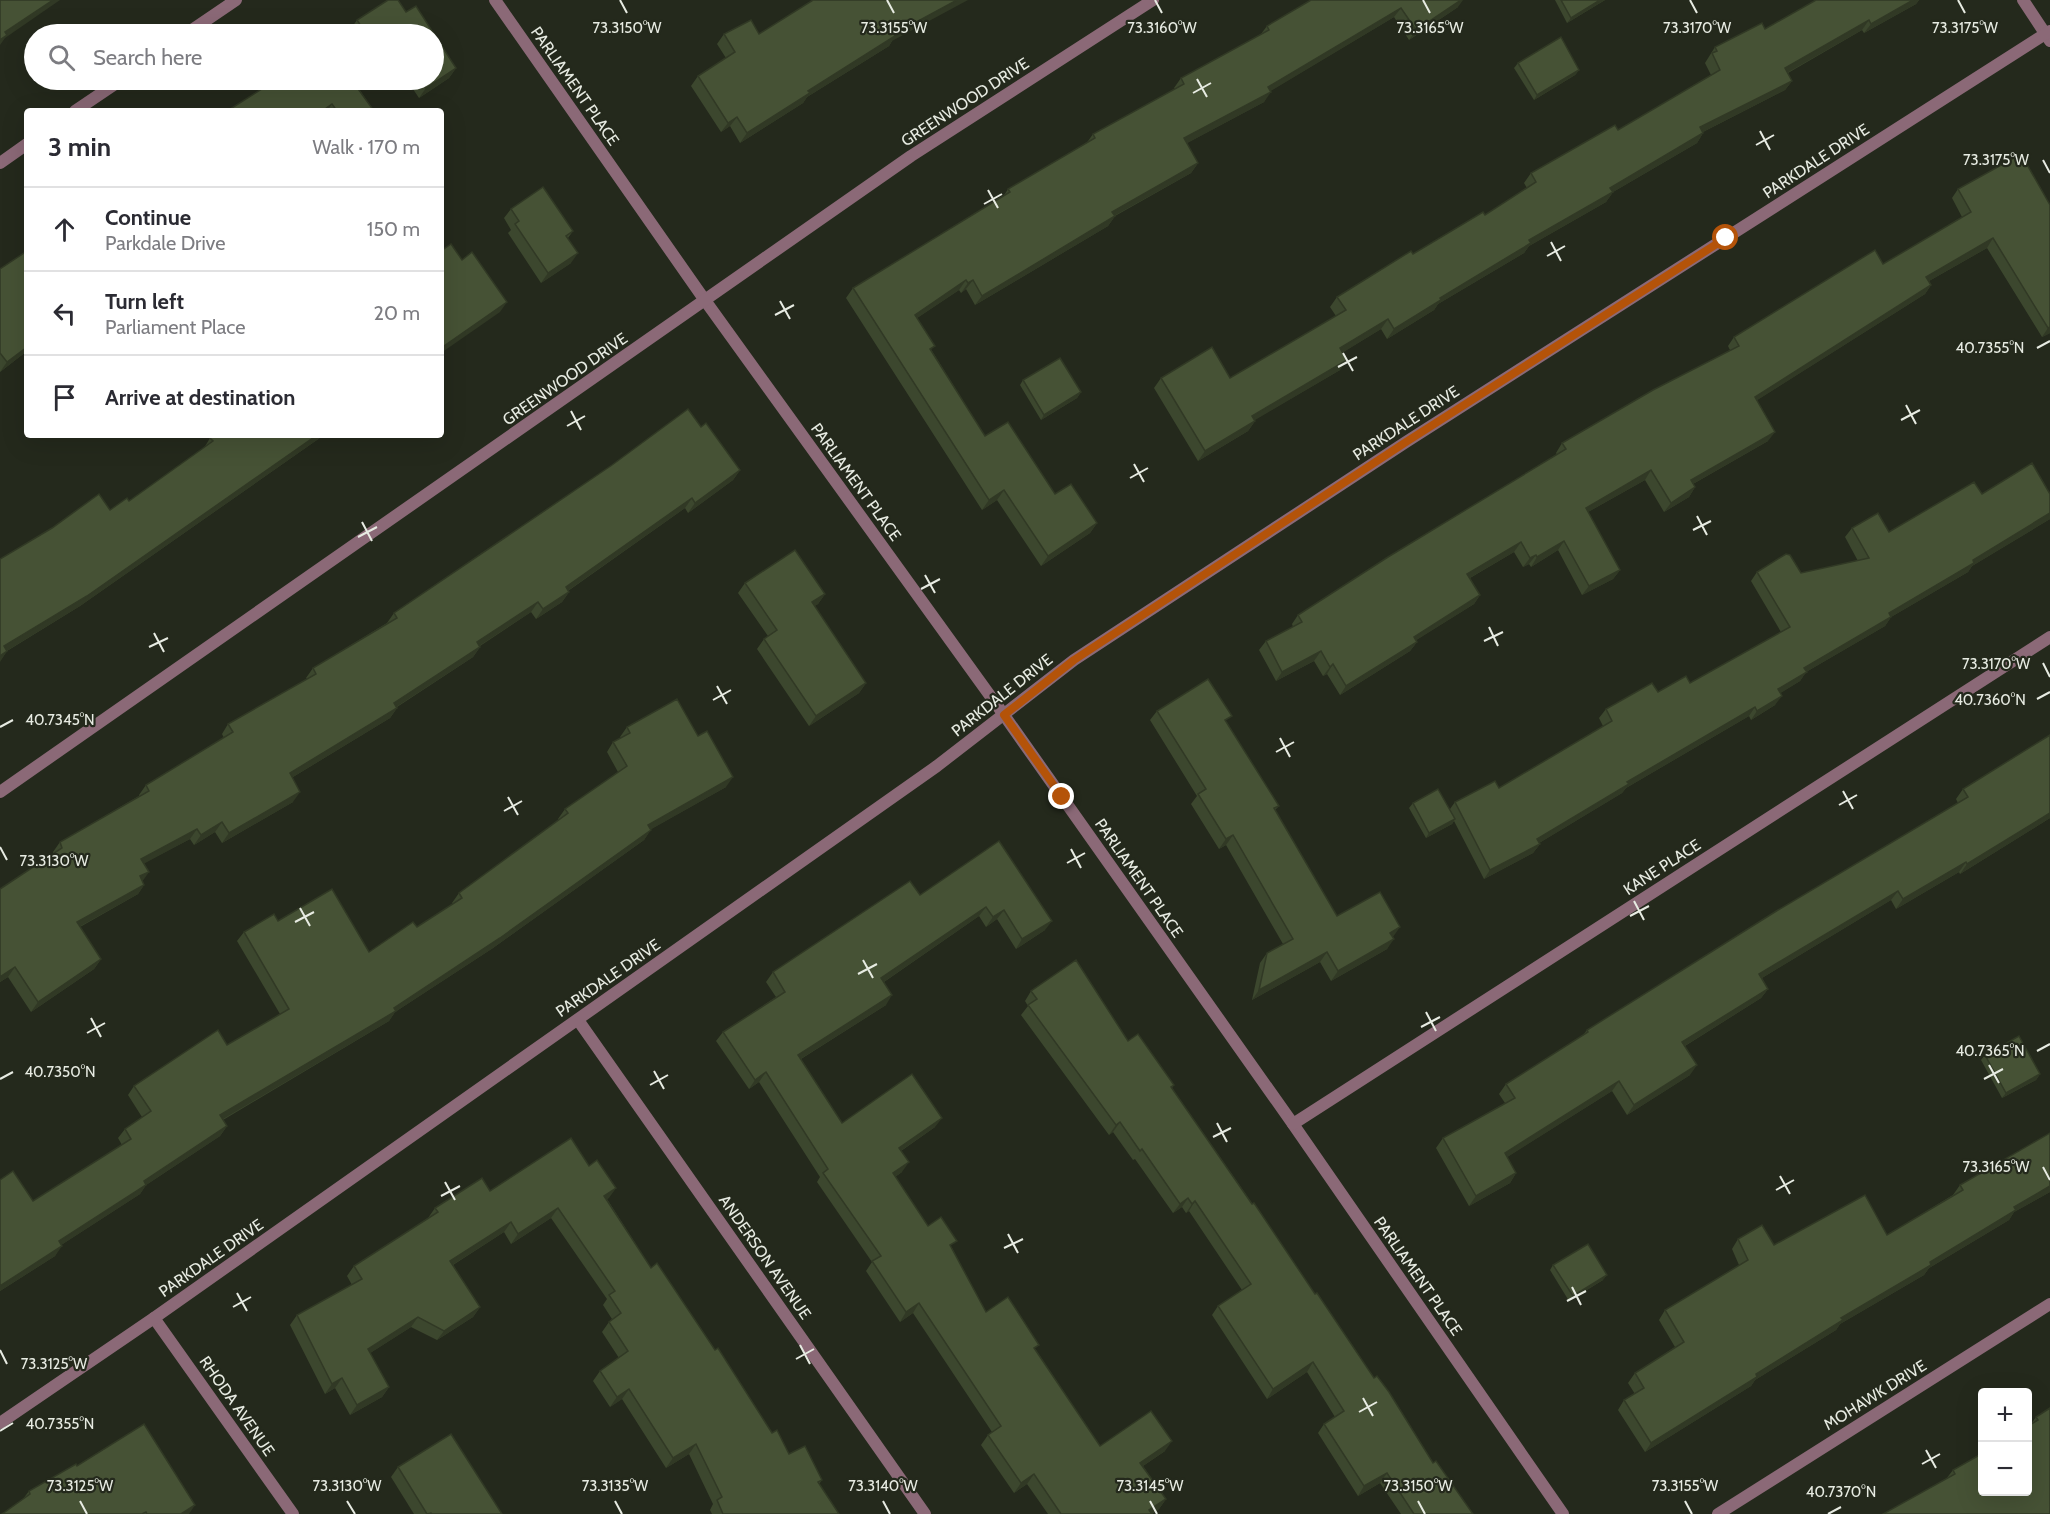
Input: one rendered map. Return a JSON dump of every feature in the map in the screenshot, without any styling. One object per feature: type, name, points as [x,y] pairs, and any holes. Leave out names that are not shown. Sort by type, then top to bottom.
[{"type":"street","points":[[201,24],[236,0]]},
{"type":"street","name":"PARLIAMENT PLACE","points":[[495,0],[704,299],[1004,715],[1293,1124],[1563,1514]]},
{"type":"street","name":"GREENWOOD DRIVE","points":[[0,792],[628,356],[704,299],[911,156],[1153,0]]},
{"type":"street","points":[[2024,0],[2048,35]]},
{"type":"street","name":"PARKDALE DRIVE","points":[[0,1423],[154,1318],[937,766],[1074,660],[1396,449],[2048,35]]},
{"type":"street","points":[[79,108],[106,90]]},
{"type":"street","points":[[0,163],[24,146]]},
{"type":"street","name":"KANE PLACE","points":[[1293,1124],[2050,637]]},
{"type":"street","name":"ANDERSON AVENUE","points":[[578,1020],[925,1514]]},
{"type":"street","name":"MOHAWK DRIVE","points":[[1718,1514],[2050,1304]]},
{"type":"street","name":"RHODA AVENUE","points":[[154,1318],[293,1514]]},
{"type":"building","points":[[0,0],[53,0],[5,32],[7,35],[0,40]]},
{"type":"building","points":[[388,0],[398,0],[406,12],[416,6],[428,24],[360,24],[357,20]]},
{"type":"building","points":[[813,0],[957,0],[894,34],[895,36],[747,133],[737,117],[728,123],[698,76],[735,52],[724,34],[751,20],[759,34]]},
{"type":"building","points":[[1311,0],[1461,0],[1416,30],[1401,8],[1268,87],[1271,92],[1184,138],[1198,163],[1112,212],[1115,216],[982,296],[973,280],[968,283],[966,280],[915,315],[935,346],[930,349],[985,436],[1008,422],[1055,494],[1071,484],[1097,523],[1048,556],[1004,490],[989,500],[853,288],[1010,192],[1008,189],[1095,138],[1093,134],[1184,84],[1181,78],[1269,30],[1267,26]]},
{"type":"building","points":[[1561,0],[1600,0],[1571,18]]},
{"type":"building","points":[[1816,0],[1913,0],[1871,24],[1869,20],[1785,68],[1792,81],[1700,127],[1703,133],[1610,188],[1613,192],[1529,240],[1531,243],[1394,329],[1388,319],[1340,348],[1347,360],[1252,416],[1255,421],[1205,451],[1161,378],[1212,347],[1230,378],[1346,310],[1337,297],[1411,251],[1413,254],[1483,212],[1485,215],[1536,182],[1531,173],[1615,125],[1618,130],[1720,70],[1712,53],[1717,51],[1715,47],[1762,23],[1765,29]]},
{"type":"building","points":[[1561,37],[1579,70],[1537,95],[1518,63]]},
{"type":"building","points":[[444,49],[456,68],[444,76]]},
{"type":"building","points":[[260,90],[359,90],[372,108],[335,108],[332,104],[326,108],[232,108]]},
{"type":"building","points":[[2021,154],[2050,205],[2050,327],[2048,328],[1993,238],[1926,277],[1931,285],[1755,397],[1775,432],[1691,480],[1695,487],[1671,503],[1651,470],[1586,508],[1620,570],[1589,586],[1564,541],[1537,557],[1536,555],[1530,558],[1521,542],[1467,574],[1480,595],[1414,637],[1417,642],[1346,686],[1333,664],[1330,667],[1321,651],[1282,672],[1266,641],[1302,622],[1298,615],[1388,557],[1566,449],[1562,443],[1653,390],[1739,346],[1734,337],[1875,250],[1883,264],[1971,212],[1958,189]]},
{"type":"building","points":[[543,187],[573,231],[566,236],[578,253],[548,273],[515,224],[519,221],[511,209]]},
{"type":"building","points":[[451,244],[462,260],[472,252],[507,302],[444,346],[444,249]]},
{"type":"building","points":[[24,253],[24,349],[7,362],[0,353],[0,269]]},
{"type":"building","points":[[1060,358],[1081,392],[1044,415],[1023,380]]},
{"type":"building","points":[[688,409],[701,427],[706,423],[740,470],[695,503],[692,498],[566,587],[569,592],[543,609],[538,602],[477,642],[480,647],[394,703],[397,708],[290,773],[300,792],[229,833],[222,822],[201,835],[197,829],[141,859],[149,872],[140,876],[144,885],[77,922],[101,959],[38,1002],[15,967],[0,977],[0,889],[62,848],[60,842],[149,791],[146,785],[233,732],[228,724],[316,674],[313,668],[397,618],[394,613],[612,465]]},
{"type":"building","points":[[210,438],[313,438],[87,596],[4,646],[7,651],[0,656],[0,559],[52,528],[99,494],[110,510],[127,498],[129,501],[213,441]]},
{"type":"building","points":[[2032,463],[2050,494],[2050,513],[1973,560],[1974,563],[1889,613],[1891,617],[1804,668],[1807,672],[1778,689],[1782,696],[1757,711],[1755,707],[1627,782],[1629,784],[1537,839],[1540,844],[1490,870],[1455,802],[1495,781],[1499,788],[1612,721],[1606,709],[1652,683],[1658,692],[1686,676],[1690,683],[1790,627],[1757,572],[1786,554],[1790,555],[1801,573],[1869,558],[1852,528],[1878,513],[1889,532],[1974,482],[1982,494]]},
{"type":"building","points":[[795,550],[825,594],[812,602],[866,683],[816,716],[764,639],[777,630],[745,583]]},
{"type":"building","points":[[1208,679],[1232,716],[1225,720],[1279,806],[1274,808],[1337,916],[1380,892],[1400,927],[1390,933],[1394,939],[1338,971],[1327,952],[1259,990],[1267,953],[1293,939],[1233,835],[1226,839],[1198,794],[1206,789],[1157,711]]},
{"type":"building","points":[[677,699],[698,736],[707,731],[733,777],[648,825],[651,830],[500,938],[394,1008],[396,1011],[220,1115],[227,1126],[144,1181],[146,1185],[59,1241],[62,1246],[0,1286],[0,1180],[13,1171],[33,1201],[131,1139],[125,1129],[151,1111],[134,1086],[218,1030],[227,1045],[289,1009],[244,932],[274,914],[278,921],[332,889],[369,952],[413,922],[417,927],[462,898],[459,893],[568,813],[565,809],[627,766],[613,742],[630,733],[627,727]]},
{"type":"building","points":[[2050,735],[2050,813],[1967,864],[1966,862],[1903,899],[1898,891],[1759,974],[1768,989],[1682,1042],[1697,1065],[1634,1105],[1619,1081],[1505,1153],[1516,1173],[1476,1196],[1443,1138],[1515,1098],[1506,1084],[1588,1032],[1587,1030],[1778,910],[1968,797],[1963,789]]},
{"type":"building","points":[[1438,789],[1455,819],[1429,833],[1413,803]]},
{"type":"building","points":[[999,841],[1052,921],[1022,939],[1004,910],[993,917],[986,907],[881,978],[892,995],[798,1055],[842,1123],[912,1074],[942,1118],[899,1148],[909,1162],[893,1173],[928,1226],[941,1217],[957,1241],[950,1245],[986,1312],[1008,1297],[1039,1345],[1034,1348],[1100,1446],[1151,1411],[1172,1441],[1140,1463],[1166,1499],[1149,1510],[1152,1514],[1061,1514],[1034,1474],[1021,1483],[988,1435],[1001,1426],[919,1303],[906,1312],[872,1261],[881,1256],[823,1173],[828,1169],[766,1072],[755,1080],[723,1032],[785,992],[773,972],[910,881],[920,895]]},
{"type":"building","points":[[1076,960],[1128,1041],[1138,1034],[1174,1085],[1171,1087],[1252,1204],[1254,1203],[1374,1378],[1377,1376],[1389,1392],[1433,1463],[1436,1461],[1473,1514],[1414,1514],[1387,1473],[1364,1486],[1324,1424],[1344,1411],[1313,1362],[1273,1389],[1218,1306],[1251,1284],[1195,1201],[1192,1204],[1188,1198],[1180,1204],[1142,1149],[1140,1151],[1120,1122],[1116,1125],[1028,1005],[1037,999],[1031,991]]},
{"type":"building","points":[[2019,1036],[2040,1074],[2006,1093],[1985,1055]]},
{"type":"building","points":[[2050,1133],[2050,1186],[2014,1207],[2016,1210],[1930,1262],[1931,1265],[1841,1318],[1843,1320],[1756,1374],[1757,1377],[1651,1443],[1624,1400],[1644,1388],[1635,1373],[1684,1342],[1665,1310],[1748,1260],[1738,1239],[1762,1225],[1774,1245],[1865,1195],[1887,1235],[1963,1190],[1960,1185]]},
{"type":"building","points":[[571,1138],[589,1166],[597,1160],[616,1188],[604,1196],[651,1268],[657,1263],[715,1350],[718,1348],[772,1433],[777,1430],[789,1454],[805,1446],[822,1480],[818,1482],[839,1514],[723,1514],[717,1500],[722,1497],[696,1444],[673,1458],[629,1389],[617,1397],[600,1371],[628,1351],[609,1322],[621,1313],[609,1295],[615,1291],[558,1208],[518,1234],[511,1222],[450,1261],[480,1307],[444,1331],[418,1317],[368,1349],[389,1387],[357,1405],[342,1378],[332,1384],[297,1315],[362,1279],[354,1266],[438,1212],[435,1208],[482,1178],[490,1191]]},
{"type":"building","points":[[1588,1244],[1607,1275],[1573,1296],[1553,1265]]},
{"type":"building","points":[[2050,1408],[2050,1514],[1883,1514],[1955,1474],[1953,1470],[1978,1456],[1978,1496],[2032,1496],[2032,1424],[2038,1420],[2036,1417]]},
{"type":"building","points":[[144,1424],[195,1505],[181,1514],[147,1514],[146,1512],[142,1514],[2,1514],[30,1494],[29,1491],[76,1464],[77,1466]]},
{"type":"building","points":[[451,1434],[502,1514],[427,1514],[398,1467]]},
{"type":"route","points":[[1062,797],[1004,715],[1074,660],[1406,442],[1726,238]]}]
